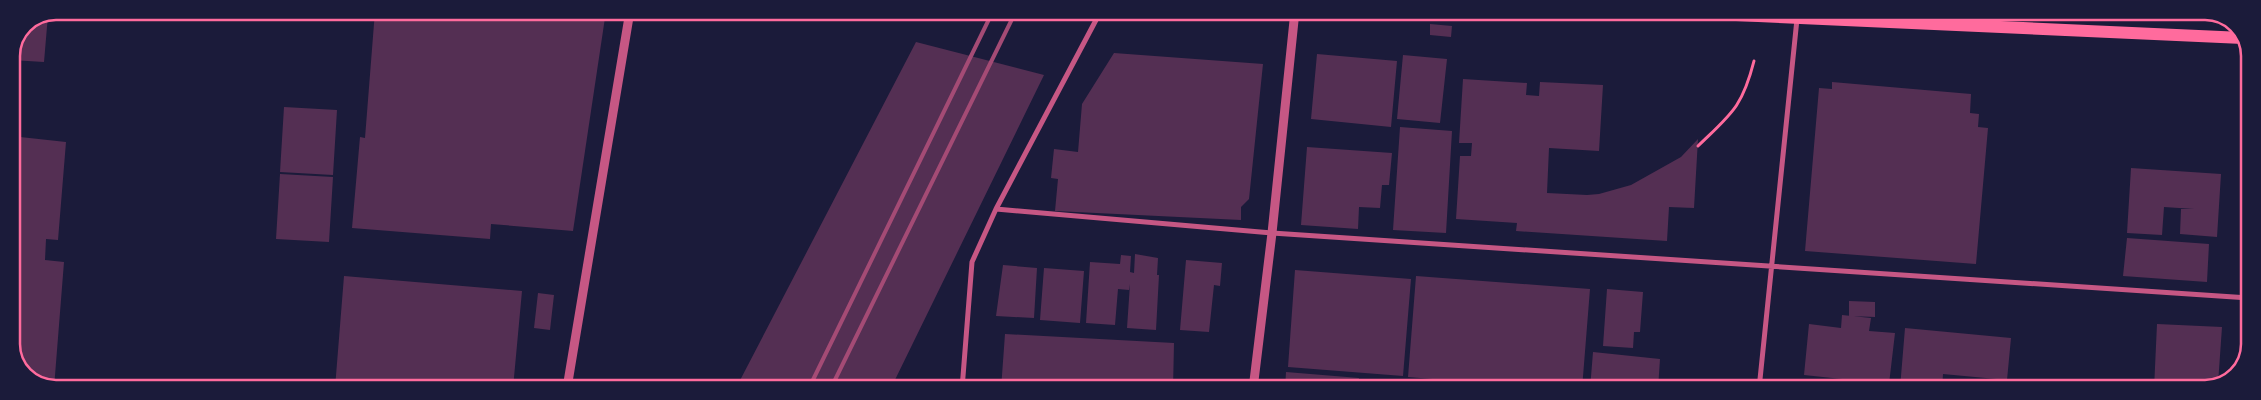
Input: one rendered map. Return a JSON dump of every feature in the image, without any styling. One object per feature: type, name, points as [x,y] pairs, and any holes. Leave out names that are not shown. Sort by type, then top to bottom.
[{"type":"main road","points":[[1895,20],[2236,38]]},
{"type":"street","points":[[568,380],[628,20]]},
{"type":"street","points":[[963,380],[972,262],[996,209],[1096,20]]},
{"type":"street","points":[[1254,380],[1272,233],[1294,20]]},
{"type":"street","points":[[1760,380],[1797,20]]},
{"type":"street","points":[[996,209],[1272,233],[2241,297]]},
{"type":"path","points":[[1698,146],[1734,112],[1747,88],[1754,61]]},
{"type":"building","points":[[374,20],[605,20],[573,231],[491,224],[490,239],[352,228],[360,137],[365,138]]},
{"type":"building","points":[[47,21],[44,62],[20,61],[20,56],[26,36],[36,26]]},
{"type":"building","points":[[1430,24],[1452,26],[1451,37],[1430,35]]},
{"type":"building","points":[[916,42],[1044,75],[895,380],[740,380]]},
{"type":"building","points":[[1114,53],[1263,64],[1249,199],[1241,207],[1241,220],[1055,211],[1058,179],[1051,178],[1054,149],[1078,152],[1082,104]]},
{"type":"building","points":[[1317,54],[1397,61],[1391,127],[1311,119]]},
{"type":"building","points":[[1403,55],[1447,59],[1440,123],[1397,119]]},
{"type":"building","points":[[1463,79],[1527,83],[1526,95],[1539,96],[1540,82],[1603,85],[1599,151],[1549,148],[1547,193],[1599,194],[1631,185],[1681,157],[1698,139],[1694,208],[1669,207],[1667,241],[1516,231],[1517,223],[1456,219],[1460,156],[1471,156],[1472,143],[1459,143]]},
{"type":"building","points":[[1832,82],[1971,94],[1970,113],[1979,114],[1978,127],[1988,128],[1976,264],[1805,251],[1819,88],[1832,89]]},
{"type":"building","points":[[284,107],[337,110],[333,175],[280,172]]},
{"type":"building","points":[[1400,127],[1452,131],[1446,233],[1393,230]]},
{"type":"building","points":[[20,137],[66,142],[58,240],[46,239],[45,260],[64,262],[55,380],[51,380],[34,373],[29,368],[23,358],[20,346]]},
{"type":"building","points":[[1307,147],[1392,153],[1389,185],[1382,185],[1380,208],[1359,207],[1358,229],[1301,225]]},
{"type":"building","points":[[2131,168],[2221,174],[2217,237],[2180,234],[2181,209],[2194,209],[2164,207],[2162,235],[2127,233]]},
{"type":"building","points":[[280,174],[333,177],[329,242],[276,239]]},
{"type":"building","points":[[2127,238],[2209,244],[2207,282],[2123,276]]},
{"type":"building","points":[[1135,254],[1158,258],[1156,330],[1127,328],[1130,284],[1129,290],[1118,289],[1115,325],[1086,323],[1090,262],[1120,264],[1121,255],[1131,256],[1130,272],[1134,273]]},
{"type":"building","points":[[1186,260],[1222,263],[1220,286],[1214,285],[1209,332],[1180,330]]},
{"type":"building","points":[[1003,265],[1037,268],[1034,318],[996,316]]},
{"type":"building","points":[[1044,268],[1084,271],[1080,323],[1040,320]]},
{"type":"building","points":[[1295,270],[1411,279],[1403,376],[1288,367]]},
{"type":"building","points":[[344,276],[522,291],[514,380],[336,380]]},
{"type":"building","points":[[1416,276],[1590,289],[1583,380],[1444,380],[1408,377]]},
{"type":"building","points":[[1607,289],[1643,292],[1640,332],[1634,332],[1633,348],[1603,346]]},
{"type":"building","points":[[538,293],[554,295],[550,330],[534,328]]},
{"type":"building","points":[[1849,301],[1875,302],[1875,317],[1849,316]]},
{"type":"building","points":[[1842,315],[1871,318],[1869,331],[1895,333],[1889,380],[1851,380],[1804,375],[1809,324],[1841,328]]},
{"type":"building","points":[[2157,324],[2222,327],[2218,377],[2205,380],[2154,380]]},
{"type":"building","points":[[1905,328],[2011,338],[2007,380],[1943,374],[1943,380],[1901,380]]},
{"type":"building","points":[[1005,334],[1174,343],[1173,380],[1002,380]]},
{"type":"building","points":[[1593,352],[1660,359],[1659,380],[1591,380]]},
{"type":"building","points":[[1286,372],[1359,378],[1359,380],[1286,380]]},
{"type":"railway","points":[[813,380],[989,20]]},
{"type":"railway","points":[[835,380],[1012,20]]}]
